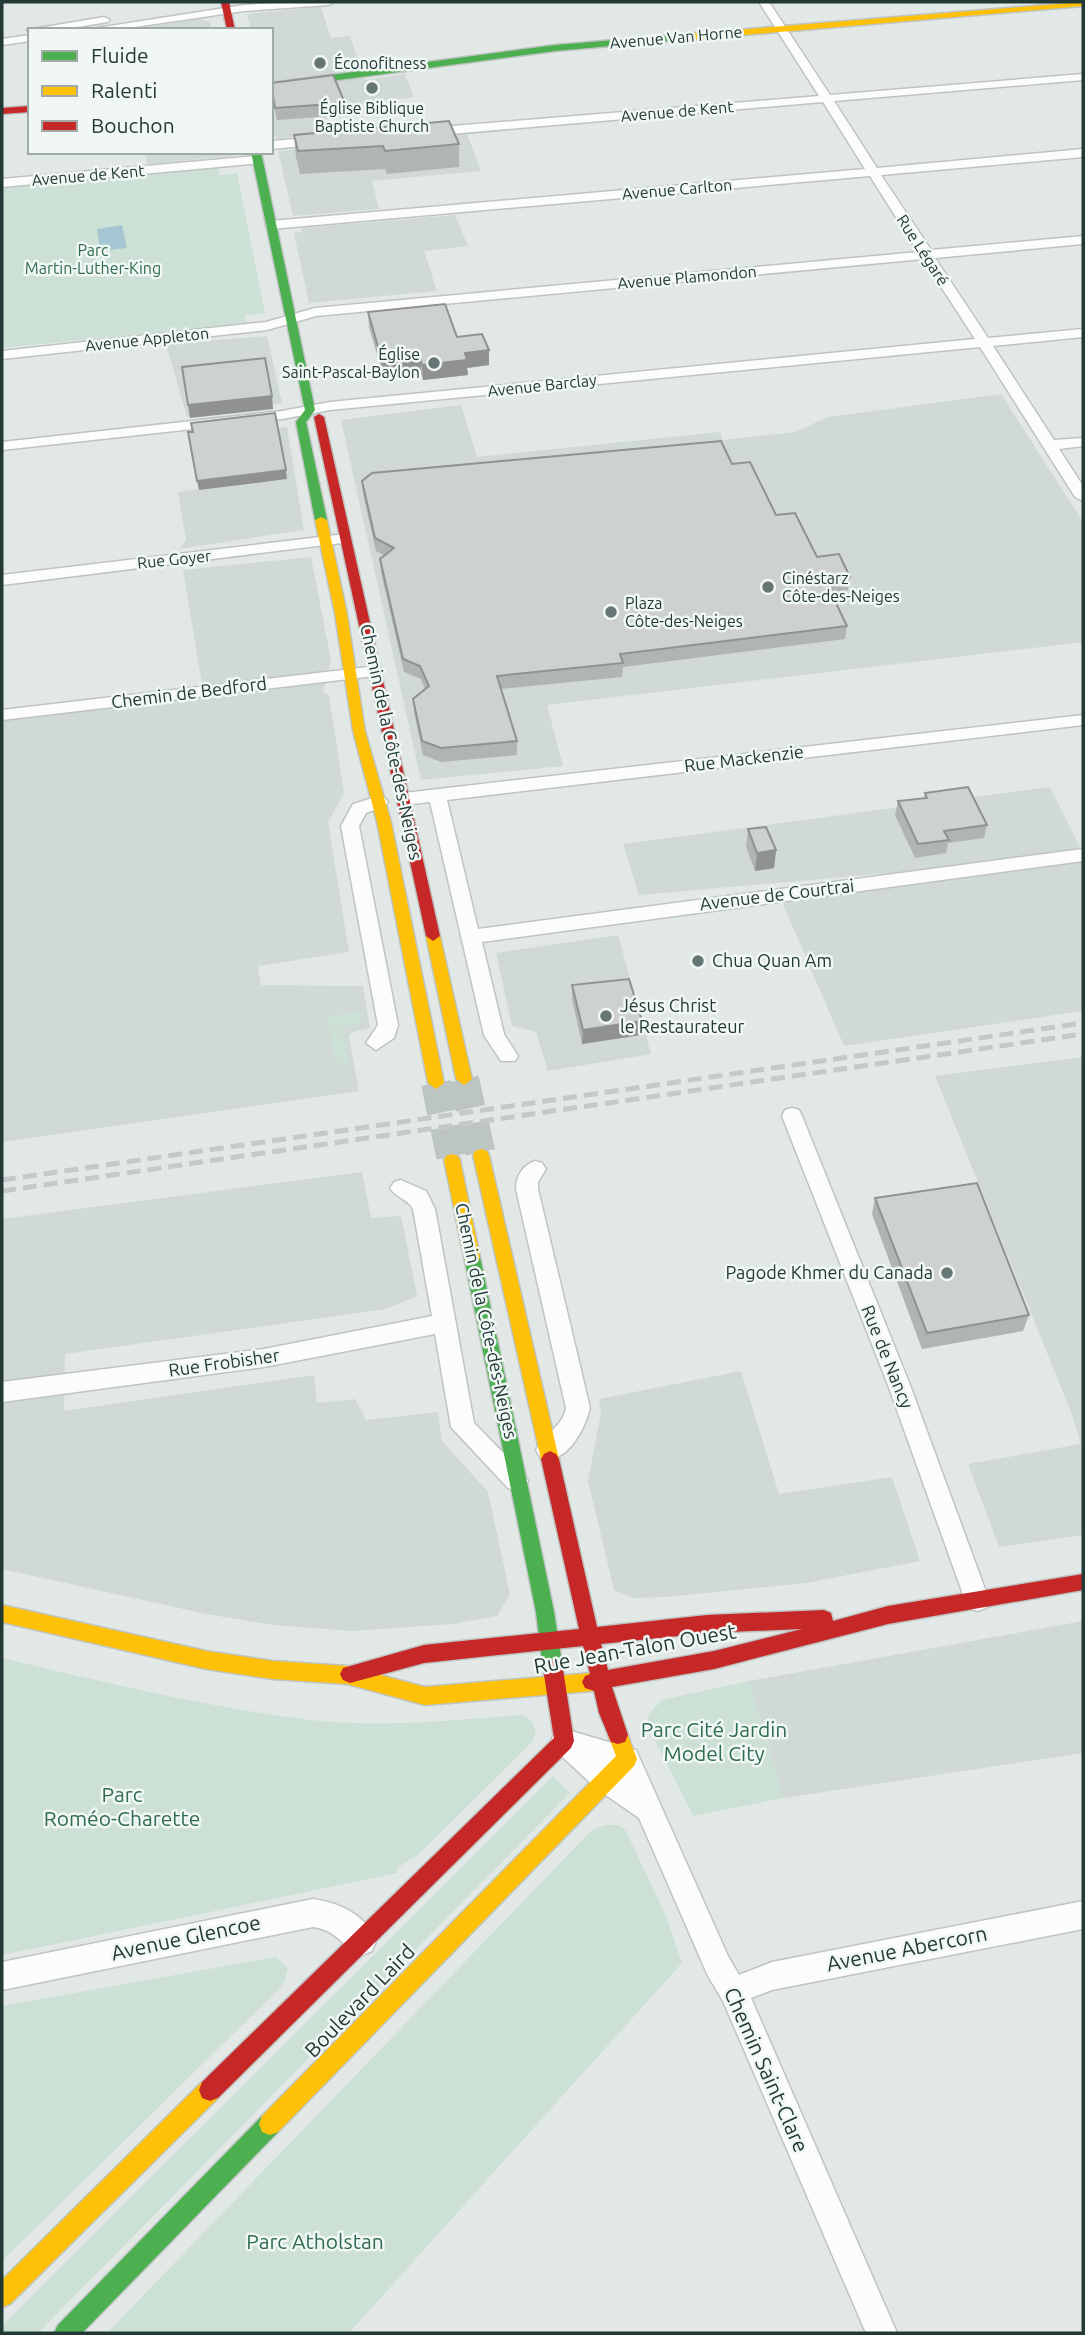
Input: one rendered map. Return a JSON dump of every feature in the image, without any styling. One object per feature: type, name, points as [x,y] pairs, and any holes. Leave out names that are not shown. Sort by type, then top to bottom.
[{"type":"main road","name":"Avenue Van Horne","points":[[273,86],[540,49],[1083,4]]},
{"type":"main road","points":[[226,6],[231,28]]},
{"type":"main road","points":[[2,111],[28,109]]},
{"type":"main road","name":"Chemin de la Côte-des-Neiges","points":[[256,156],[310,410],[321,419],[464,1079]]},
{"type":"main road","name":"Chemin de la Côte-des-Neiges","points":[[310,410],[301,422],[326,542],[362,744],[379,802],[436,1083]]},
{"type":"main road","name":"Chemin de la Côte-des-Neiges","points":[[481,1155],[601,1681]]},
{"type":"main road","name":"Chemin de la Côte-des-Neiges","points":[[452,1160],[549,1641],[564,1741]]},
{"type":"main road","name":"Rue Jean-Talon Ouest","points":[[2,1613],[206,1660],[283,1671],[347,1675],[425,1696],[601,1681],[714,1660],[888,1615],[1083,1582]]},
{"type":"main road","name":"Rue Jean-Talon Ouest","points":[[347,1675],[424,1654],[707,1624],[888,1615]]},
{"type":"main road","points":[[601,1681],[627,1759]]},
{"type":"main road","points":[[2,2295],[564,1741]]},
{"type":"main road","name":"Boulevard Laird","points":[[66,2333],[627,1759]]},
{"type":"street","points":[[47,28],[262,2]]},
{"type":"street","points":[[100,28],[226,6],[329,2]]},
{"type":"street","name":"Rue Légaré","points":[[764,2],[1083,497]]},
{"type":"street","points":[[2,34],[28,30]]},
{"type":"street","points":[[2,41],[28,38]]},
{"type":"street","name":"Avenue de Kent","points":[[413,133],[1083,77]]},
{"type":"street","points":[[273,145],[336,140]]},
{"type":"street","name":"Avenue Carlton","points":[[271,225],[1083,153]]},
{"type":"street","name":"Avenue de Kent","points":[[2,183],[256,156]]},
{"type":"street","name":"Avenue Plamondon","points":[[292,318],[315,312],[1083,240]]},
{"type":"street","name":"Avenue Appleton","points":[[2,355],[199,335],[267,326],[292,318]]},
{"type":"street","name":"Avenue Barclay","points":[[2,446],[310,410],[1083,333]]},
{"type":"street","points":[[1051,445],[1083,442]]},
{"type":"street","name":"Rue Goyer","points":[[2,580],[347,539]]},
{"type":"street","name":"Chemin de Bedford","points":[[2,715],[376,671]]},
{"type":"street","name":"Rue Mackenzie","points":[[404,799],[1083,720]]},
{"type":"street","name":"Chemin de la Côte-des-Neiges","points":[[437,795],[494,1035],[508,1056]]},
{"type":"street","name":"Chemin de la Côte-des-Neiges","points":[[376,1043],[387,1032],[388,1025],[350,825],[352,816],[361,806],[379,802]]},
{"type":"street","name":"Avenue de Courtrai","points":[[472,937],[1083,855]]},
{"type":"street","name":"Rue de Nancy","points":[[792,1116],[900,1385],[977,1600]]},
{"type":"street","points":[[535,1169],[527,1180],[527,1189],[578,1408],[574,1427],[564,1439],[548,1450]]},
{"type":"street","name":"Chemin de la Côte-des-Neiges","points":[[401,1188],[414,1194],[423,1204],[463,1427],[518,1483]]},
{"type":"street","name":"Rue Frobisher","points":[[2,1392],[287,1354],[444,1323]]},
{"type":"street","points":[[564,1741],[627,1759]]},
{"type":"street","points":[[564,1741],[606,1780],[648,1808]]},
{"type":"street","name":"Chemin Saint-Clare","points":[[627,1759],[718,1966],[733,1991],[882,2333]]},
{"type":"street","name":"Avenue Glencoe","points":[[2,1976],[313,1913],[335,1916],[362,1941]]},
{"type":"street","name":"Avenue Abercorn","points":[[733,1991],[772,1976],[1083,1915]]},
{"type":"shaded area","points":[[321,7],[331,38],[350,36],[365,80],[405,74],[414,97],[349,105],[352,117],[321,119],[324,134],[276,139],[273,130],[273,28],[250,28],[247,14]]},
{"type":"shaded area","points":[[199,19],[210,22],[212,28],[142,28]]},
{"type":"shaded area","points":[[467,134],[481,171],[372,181],[379,209],[293,216],[278,151]]},
{"type":"shaded area","points":[[145,154],[233,156],[147,164]]},
{"type":"shaded area","points":[[455,215],[468,246],[424,251],[437,291],[309,303],[294,233],[302,232],[302,228]]},
{"type":"shaded area","points":[[267,336],[282,403],[187,417],[166,344]]},
{"type":"shaded area","points":[[1001,394],[1083,522],[1083,642],[547,705],[563,766],[421,780],[341,420],[461,405],[477,457],[720,432],[723,440],[795,432],[828,417]]},
{"type":"shaded area","points":[[287,427],[304,530],[179,549],[186,540],[178,492],[199,489],[189,436]]},
{"type":"shaded area","points":[[311,557],[331,660],[323,692],[329,695],[344,793],[328,822],[349,952],[258,966],[261,985],[363,986],[370,1028],[353,1032],[349,1037],[359,1091],[2,1142],[2,714],[203,691],[183,570]]},
{"type":"shaded area","points":[[1050,787],[1083,853],[1083,1011],[844,1046],[779,895],[1049,859],[639,895],[623,844]]},
{"type":"shaded area","points":[[618,935],[651,1054],[548,1071],[536,1032],[512,1026],[496,953]]},
{"type":"shaded area","points":[[1083,1057],[1083,1535],[999,1547],[968,1464],[1081,1444],[1071,1412],[935,1076]]},
{"type":"shaded area","points":[[362,1172],[371,1218],[401,1216],[417,1296],[386,1309],[65,1354],[64,1411],[314,1375],[317,1403],[355,1399],[366,1420],[438,1412],[442,1441],[488,1492],[510,1594],[497,1616],[452,1624],[352,1631],[273,1625],[206,1614],[2,1569],[2,1219]]},
{"type":"shaded area","points":[[741,1371],[779,1494],[892,1477],[920,1561],[806,1583],[666,1597],[633,1598],[614,1590],[588,1481],[601,1413],[599,1399]]},
{"type":"shaded area","points":[[1083,1621],[1083,1753],[784,1798],[749,1681]]},
{"type":"green space","name":"Parc Martin-Luther-King","points":[[218,167],[220,175],[237,173],[265,313],[245,315],[246,323],[2,348],[2,187]]},
{"type":"green space","points":[[359,1011],[362,1023],[341,1027],[350,1062],[336,1064],[327,1017]]},
{"type":"green space","name":"Parc Roméo-Charette","points":[[2,1658],[116,1685],[271,1715],[336,1722],[390,1723],[523,1715],[532,1721],[536,1731],[533,1741],[419,1854],[397,1868],[398,1873],[2,1955]]},
{"type":"green space","name":"Parc Cité Jardin Model City","points":[[749,1681],[784,1798],[693,1816],[648,1726],[648,1715],[662,1700]]},
{"type":"green space","points":[[553,1776],[570,1793],[38,2333],[2,2333],[2,2326]]},
{"type":"green space","name":"Parc Atholstan","points":[[605,1825],[619,1825],[626,1831],[666,1916],[682,1963],[349,2333],[107,2333],[592,1830]]},
{"type":"green space","points":[[276,1957],[288,1968],[283,1985],[2,2261],[2,2006]]},
{"type":"water","points":[[122,225],[127,248],[100,251],[97,229]]},
{"type":"building","points":[[333,75],[345,103],[275,108],[273,83]]},
{"type":"building","points":[[449,121],[459,144],[385,151],[383,146],[298,151],[294,135]]},
{"type":"building","points":[[445,304],[457,337],[482,334],[489,350],[465,353],[467,360],[422,365],[420,359],[383,364],[368,312]]},
{"type":"building","points":[[265,358],[272,396],[188,405],[182,367]]},
{"type":"building","points":[[275,413],[286,470],[197,481],[188,432],[193,432],[191,423]]},
{"type":"building","name":"Plaza Côte-des-Neiges","points":[[721,441],[732,464],[750,462],[776,515],[795,513],[817,557],[839,554],[850,577],[825,580],[847,626],[620,654],[623,663],[497,676],[517,741],[441,748],[422,741],[413,699],[429,686],[420,666],[403,659],[380,559],[394,548],[375,538],[362,481],[372,473]]},
{"type":"building","points":[[968,787],[987,825],[944,831],[949,840],[918,844],[898,801],[927,798],[925,793]]},
{"type":"building","points":[[766,827],[776,850],[757,853],[748,829]]},
{"type":"building","name":"Jésus Christ le Restaurateur","points":[[629,979],[642,1021],[583,1030],[572,985]]},
{"type":"building","name":"Pagode Khmer du Canada","points":[[977,1183],[1029,1315],[927,1333],[875,1198]]},
{"type":"tunnel","points":[[464,1079],[481,1155]]},
{"type":"tunnel","points":[[436,1083],[452,1160]]},
{"type":"railway","points":[[2,1180],[1083,1023]]},
{"type":"railway","points":[[2,1191],[1083,1034]]},
{"type":"traffic: fast","points":[[273,86],[555,48],[686,37]]},
{"type":"traffic: fast","points":[[256,154],[310,410],[301,422],[321,520]]},
{"type":"traffic: fast","points":[[472,1257],[545,1612],[553,1669]]},
{"type":"traffic: fast","points":[[66,2333],[270,2124]]},
{"type":"traffic: slow","points":[[686,37],[1083,4]]},
{"type":"traffic: slow","points":[[321,520],[341,614],[359,731],[384,822],[436,1083]]},
{"type":"traffic: slow","points":[[433,936],[464,1079]]},
{"type":"traffic: slow","points":[[481,1155],[550,1459]]},
{"type":"traffic: slow","points":[[452,1160],[472,1257]]},
{"type":"traffic: slow","points":[[2,1613],[206,1660],[273,1670],[347,1675],[425,1696],[592,1682]]},
{"type":"traffic: slow","points":[[270,2124],[627,1759],[618,1735]]},
{"type":"traffic: slow","points":[[2,2296],[210,2090]]},
{"type":"traffic: jam","points":[[225,2],[231,28]]},
{"type":"traffic: jam","points":[[2,111],[28,109]]},
{"type":"traffic: jam","points":[[319,417],[433,936]]},
{"type":"traffic: jam","points":[[550,1459],[583,1608],[609,1713],[618,1735]]},
{"type":"traffic: jam","points":[[592,1682],[714,1660],[888,1615],[1083,1582]]},
{"type":"traffic: jam","points":[[350,1674],[424,1654],[707,1624],[824,1619]]},
{"type":"traffic: jam","points":[[210,2090],[564,1741],[553,1669]]},
{"type":"place","name":"Éconofitness","points":[[320,63]]},
{"type":"place","name":"Église Biblique Baptiste Church","points":[[372,88]]},
{"type":"place","name":"Église Saint-Pascal-Baylon","points":[[434,363]]},
{"type":"place","name":"Cinéstarz Côte-des-Neiges","points":[[768,587]]},
{"type":"place","name":"Plaza Côte-des-Neiges","points":[[611,612]]},
{"type":"place","name":"Chua Quan Am","points":[[698,961]]},
{"type":"place","name":"Jésus Christ le Restaurateur","points":[[606,1016]]},
{"type":"place","name":"Pagode Khmer du Canada","points":[[947,1273]]}]
